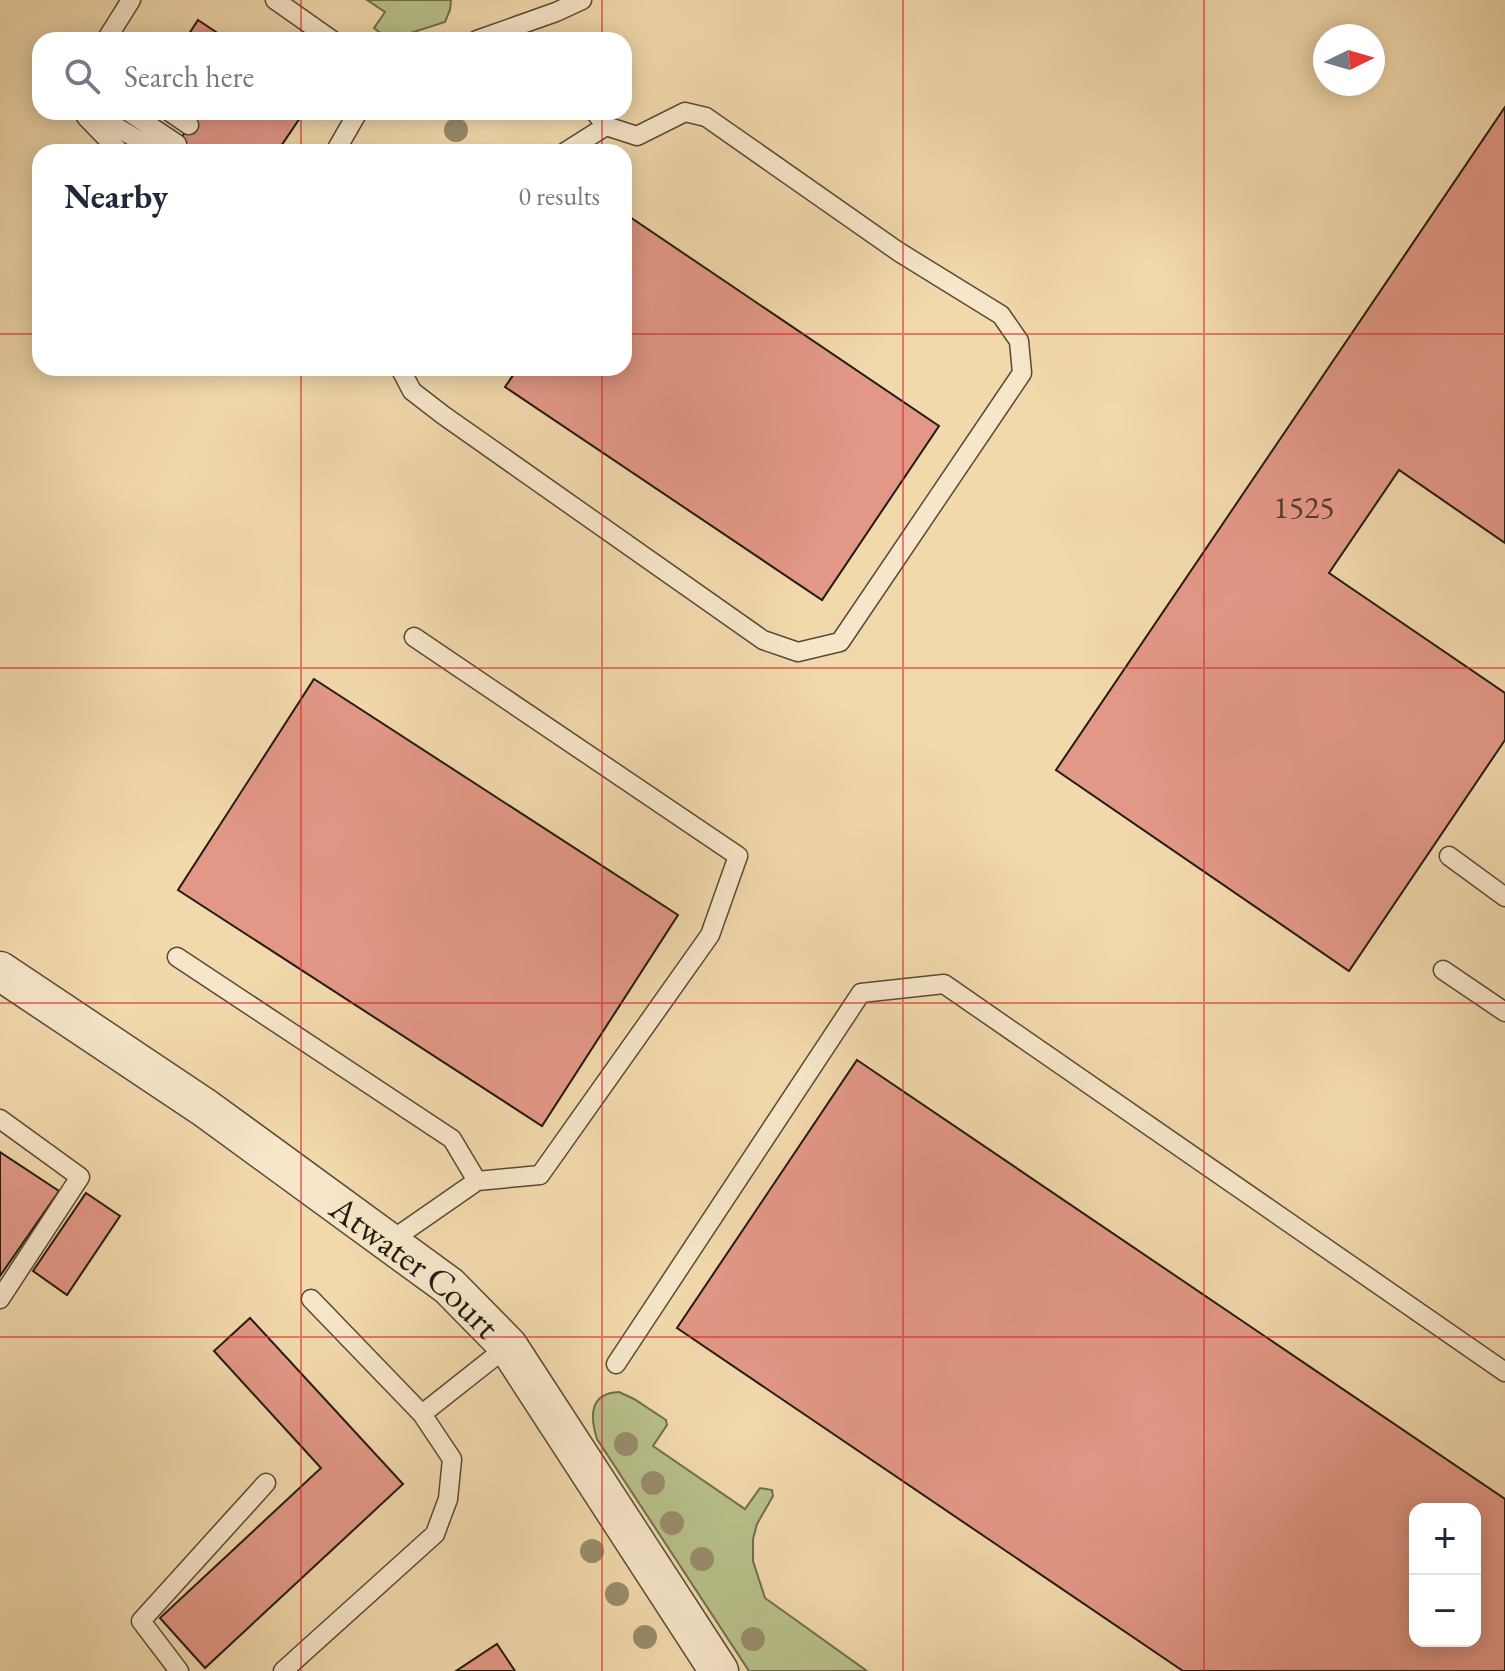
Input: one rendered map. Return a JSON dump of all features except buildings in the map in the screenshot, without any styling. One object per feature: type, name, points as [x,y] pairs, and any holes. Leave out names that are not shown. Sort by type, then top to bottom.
[{"type":"street","name":"Atwater Court","points":[[0,971],[205,1108],[449,1286],[508,1346],[719,1671]]},
{"type":"lane","points":[[111,32],[131,0]]},
{"type":"lane","points":[[275,0],[321,32]]},
{"type":"lane","points":[[538,0],[556,12]]},
{"type":"lane","points":[[514,32],[582,0]]},
{"type":"lane","points":[[404,376],[412,391],[443,415],[763,640],[798,652],[840,642],[1022,373],[1019,341],[1001,315],[899,252],[706,117],[685,112],[637,136],[603,120]]},
{"type":"lane","points":[[93,120],[113,144]]},
{"type":"lane","points":[[96,120],[125,144]]},
{"type":"lane","points":[[101,120],[144,144]]},
{"type":"lane","points":[[141,120],[177,144]]},
{"type":"lane","points":[[182,120],[189,125]]},
{"type":"lane","points":[[340,144],[353,120]]},
{"type":"lane","points":[[574,144],[600,120]]},
{"type":"lane","points":[[389,1242],[477,1181],[540,1175],[710,935],[738,856],[414,637]]},
{"type":"lane","points":[[1449,856],[1505,897]]},
{"type":"lane","points":[[177,957],[452,1139],[477,1181]]},
{"type":"lane","points":[[1443,970],[1505,1012]]},
{"type":"lane","points":[[616,1364],[861,993],[944,984],[1505,1372]]},
{"type":"lane","points":[[0,1119],[80,1177],[0,1299]]},
{"type":"lane","points":[[283,1671],[435,1534],[448,1499],[452,1459],[422,1414],[311,1299]]},
{"type":"lane","points":[[422,1414],[508,1346]]},
{"type":"lane","points":[[179,1671],[141,1621],[266,1483]]},
{"type":"green space","points":[[367,0],[451,0],[445,22],[414,32],[379,32],[374,28],[385,12]]},
{"type":"green space","points":[[619,1392],[666,1420],[667,1425],[653,1446],[745,1509],[760,1488],[772,1490],[773,1496],[757,1524],[753,1539],[753,1561],[765,1598],[867,1671],[749,1671],[597,1439],[593,1423],[594,1408],[602,1397]]}]
